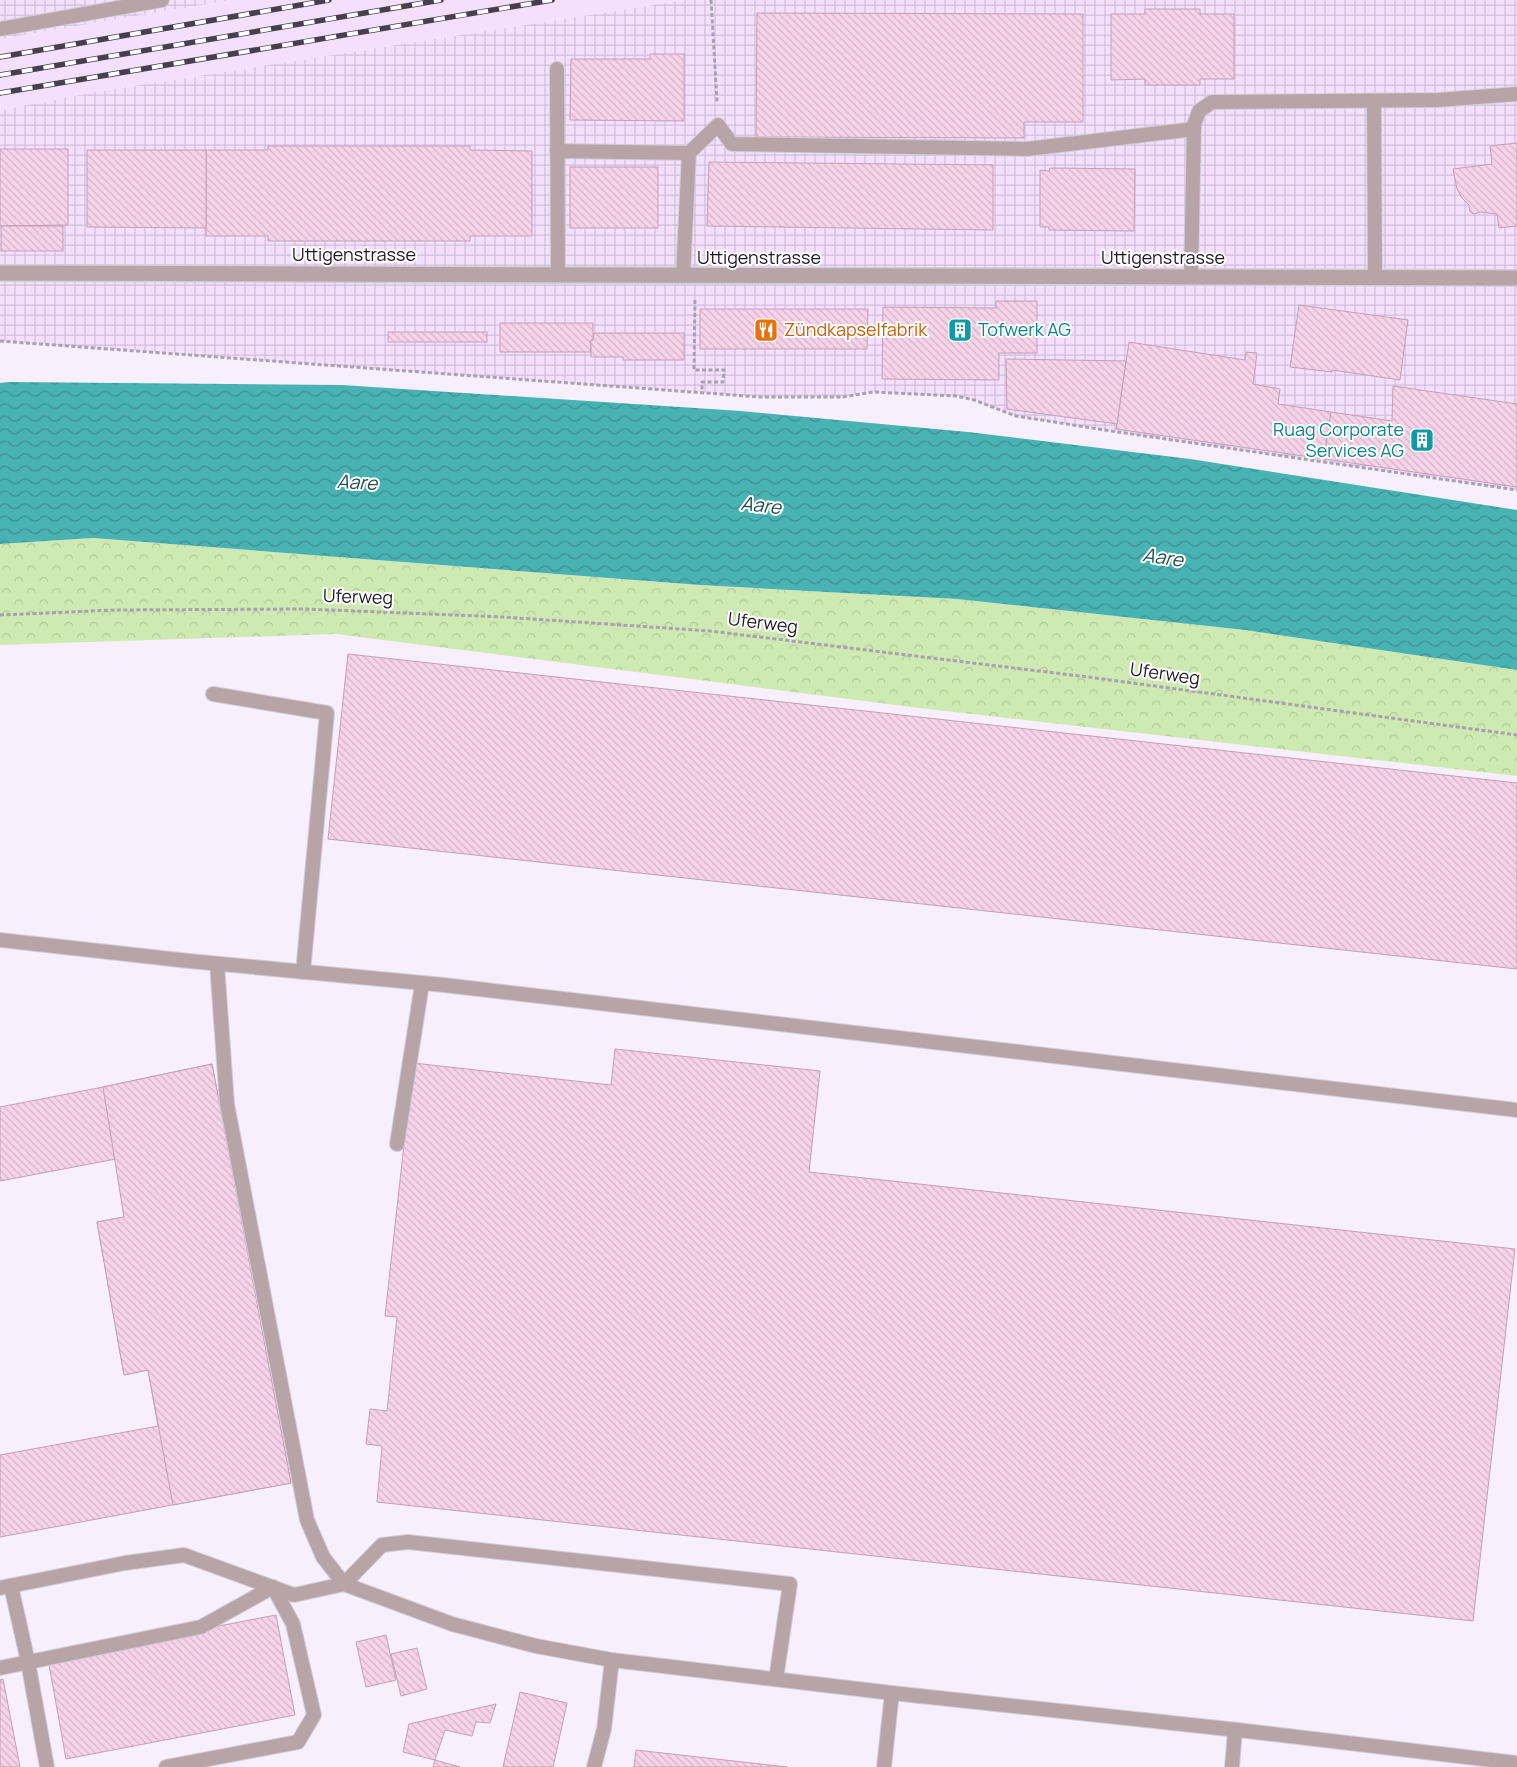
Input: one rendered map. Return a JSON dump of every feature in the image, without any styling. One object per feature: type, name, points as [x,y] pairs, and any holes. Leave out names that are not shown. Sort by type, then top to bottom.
[{"type":"street","name":"Uttigenstrasse","points":[[0,273],[1517,278]]},
{"type":"lane","points":[[0,29],[162,0]]},
{"type":"lane","points":[[556,69],[558,275]]},
{"type":"lane","points":[[1191,277],[1194,129],[1199,111],[1212,102],[1438,100],[1517,94]]},
{"type":"lane","points":[[1374,101],[1375,278]]},
{"type":"lane","points":[[683,276],[689,153],[718,125],[732,144],[1027,148],[1194,129]]},
{"type":"lane","points":[[557,151],[689,153]]},
{"type":"lane","points":[[213,694],[328,713],[303,972]]},
{"type":"lane","points":[[0,940],[422,984],[1517,1110]]},
{"type":"lane","points":[[217,964],[227,1104],[307,1520],[323,1557],[344,1584],[452,1624],[536,1646],[612,1660],[1517,1763]]},
{"type":"lane","points":[[397,1144],[422,984]]},
{"type":"lane","points":[[47,1767],[28,1662],[6,1587],[125,1563],[184,1555],[294,1595],[344,1584],[382,1545],[408,1542],[790,1584],[776,1679]]},
{"type":"lane","points":[[0,1668],[201,1627],[273,1587]]},
{"type":"lane","points":[[166,1767],[298,1742],[314,1715],[293,1624],[273,1587]]},
{"type":"lane","points":[[594,1767],[604,1729],[612,1660]]},
{"type":"lane","points":[[884,1767],[892,1693]]},
{"type":"lane","points":[[1232,1767],[1235,1730]]},
{"type":"path","points":[[711,0],[718,125]]},
{"type":"path","points":[[695,310],[694,370],[724,370],[724,382],[702,382],[702,393]]},
{"type":"path","points":[[0,341],[760,397],[843,397],[873,392],[956,396],[974,400],[1016,416],[1517,490]]},
{"type":"path","name":"Uferweg","points":[[0,615],[115,610],[306,609],[503,617],[710,631],[1088,677],[1517,735]]},
{"type":"shaded area","points":[[0,0],[231,0],[0,39]]},
{"type":"shaded area","points":[[231,0],[685,0],[102,91],[0,110],[0,39]]},
{"type":"shaded area","points":[[685,0],[1517,0],[1517,490],[1016,416],[974,400],[956,396],[873,392],[843,397],[760,397],[0,341],[0,110],[102,91]]},
{"type":"green space","points":[[93,538],[700,585],[957,599],[1245,630],[1517,670],[1517,776],[919,708],[336,634],[0,645],[0,544]]},
{"type":"water","name":"Aare","points":[[0,383],[342,385],[741,411],[968,432],[1190,459],[1517,510],[1517,670],[1245,630],[957,599],[700,585],[93,538],[0,544]]},
{"type":"building","points":[[1145,9],[1200,9],[1200,14],[1234,14],[1234,79],[1200,79],[1200,85],[1145,85],[1145,79],[1111,80],[1111,14],[1145,14]]},
{"type":"building","points":[[757,13],[1083,14],[1083,122],[1024,122],[1024,138],[756,137]]},
{"type":"building","points":[[650,54],[684,54],[684,121],[570,120],[571,59],[650,59]]},
{"type":"building","points":[[1517,143],[1517,226],[1499,228],[1497,214],[1481,212],[1474,214],[1470,212],[1469,205],[1457,189],[1453,169],[1492,164],[1490,146]]},
{"type":"building","points":[[268,146],[470,146],[470,150],[532,151],[532,236],[470,236],[470,241],[268,241],[268,236],[206,236],[206,150],[268,150]]},
{"type":"building","points":[[0,149],[68,149],[68,225],[0,226]]},
{"type":"building","points":[[87,150],[206,150],[206,228],[87,227]]},
{"type":"building","points":[[709,162],[993,165],[993,230],[707,226]]},
{"type":"building","points":[[570,167],[658,167],[658,228],[570,228]]},
{"type":"building","points":[[1050,168],[1135,169],[1134,231],[1049,230],[1049,227],[1040,227],[1040,170],[1049,171]]},
{"type":"building","points":[[1,226],[63,226],[63,251],[1,251]]},
{"type":"building","name":"Tofwerk AG","points":[[996,301],[1037,301],[1037,353],[999,353],[999,380],[882,379],[883,307],[996,308]]},
{"type":"building","points":[[1299,305],[1408,320],[1400,380],[1332,370],[1332,372],[1290,367]]},
{"type":"building","points":[[700,309],[868,309],[867,349],[700,349]]},
{"type":"building","points":[[500,323],[593,323],[591,352],[500,352]]},
{"type":"building","points":[[388,332],[487,332],[487,342],[388,342]]},
{"type":"building","points":[[594,333],[684,333],[684,360],[623,360],[623,357],[591,357],[591,340],[593,340]]},
{"type":"building","points":[[1129,342],[1245,360],[1246,352],[1257,353],[1253,384],[1280,389],[1278,404],[1331,412],[1324,459],[1116,429]]},
{"type":"building","points":[[1006,359],[1126,361],[1117,424],[1007,409]]},
{"type":"building","name":"Ruag Corporate Services AG","points":[[1393,386],[1517,404],[1517,487],[1324,459],[1331,412],[1392,421]]},
{"type":"building","points":[[348,654],[1517,783],[1517,969],[328,839]]},
{"type":"building","points":[[615,1049],[820,1071],[809,1172],[1515,1249],[1473,1621],[377,1502],[382,1446],[366,1444],[370,1409],[387,1411],[397,1317],[385,1316],[413,1063],[611,1085]]},
{"type":"building","points":[[212,1064],[291,1483],[0,1537],[0,1455],[158,1426],[148,1370],[124,1375],[97,1222],[124,1217],[116,1159],[0,1181],[0,1107]]},
{"type":"building","points":[[212,1064],[291,1483],[173,1505],[148,1370],[124,1375],[97,1222],[124,1217],[103,1087]]},
{"type":"building","points":[[276,1615],[295,1715],[66,1759],[48,1659]]},
{"type":"building","points":[[386,1635],[396,1680],[366,1687],[356,1642]]},
{"type":"building","points":[[417,1648],[427,1689],[401,1696],[391,1654]]},
{"type":"building","points":[[3,1679],[20,1767],[0,1767],[0,1680]]},
{"type":"building","points":[[520,1692],[567,1703],[553,1767],[503,1767]]},
{"type":"building","points":[[496,1704],[490,1723],[476,1722],[472,1736],[445,1730],[435,1760],[403,1752],[409,1724]]},
{"type":"building","points":[[636,1750],[787,1767],[634,1767]]},
{"type":"building","points":[[435,1760],[460,1767],[433,1767]]},
{"type":"railway","points":[[0,57],[329,0]]},
{"type":"railway","points":[[0,75],[441,0]]},
{"type":"railway","points":[[0,93],[552,0]]},
{"type":"place","name":"Zündkapselfabrik","points":[[766,330]]},
{"type":"place","name":"Tofwerk AG","points":[[960,330]]},
{"type":"place","name":"Ruag Corporate Services AG","points":[[1422,440]]}]
